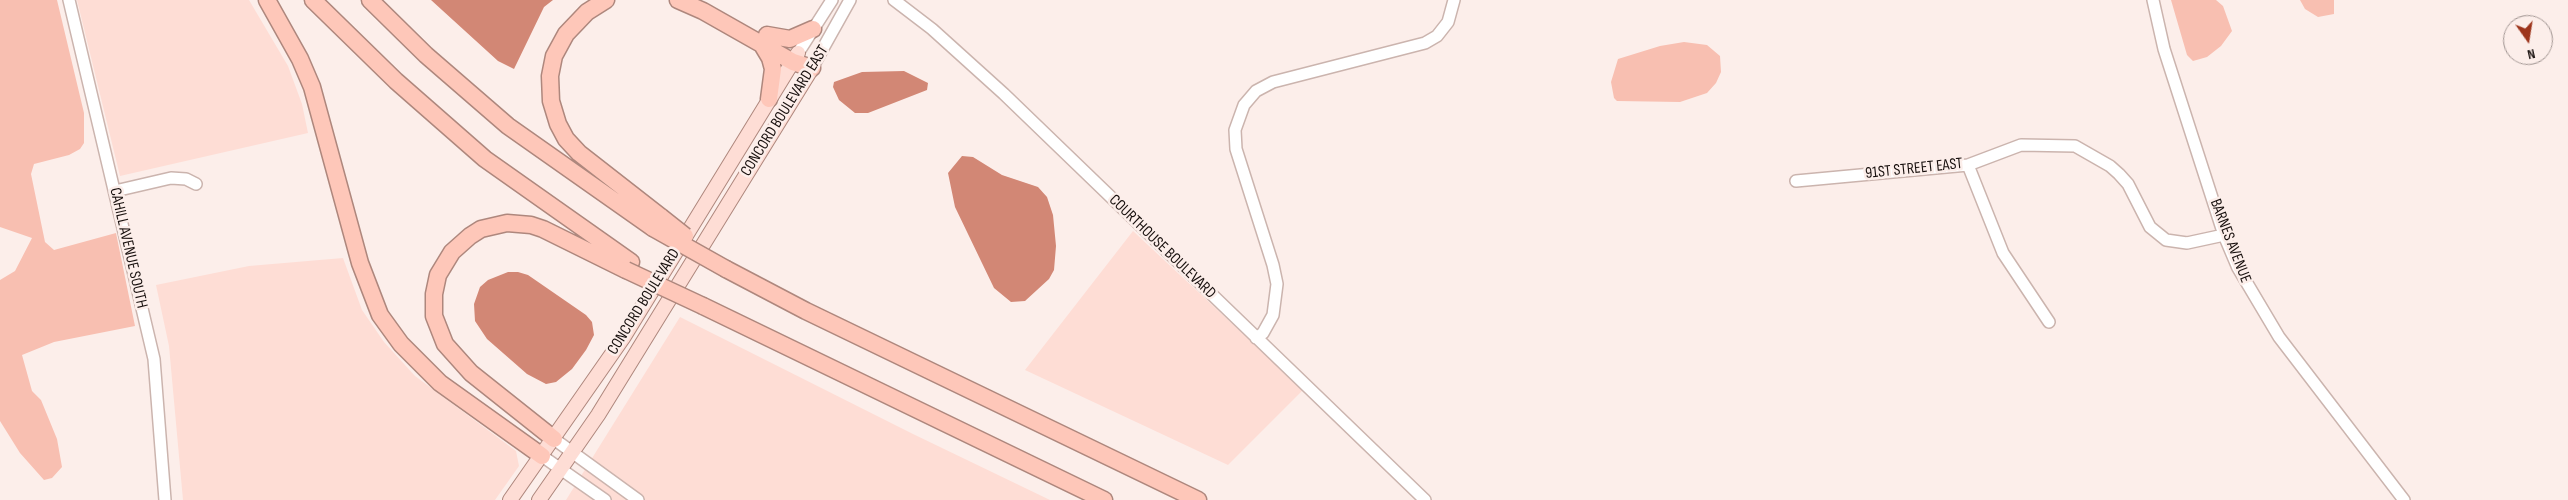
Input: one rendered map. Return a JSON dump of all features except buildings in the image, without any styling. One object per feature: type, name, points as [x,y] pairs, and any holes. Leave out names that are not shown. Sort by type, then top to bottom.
[{"type":"highway","points":[[267,0],[300,59],[312,87],[360,263],[380,315],[401,344],[440,383],[542,456]]},
{"type":"highway","points":[[313,0],[396,81],[485,159],[629,266]]},
{"type":"highway","points":[[370,0],[426,55],[508,126],[726,269],[806,312],[1198,500]]},
{"type":"highway","points":[[606,0],[587,12],[566,34],[554,56],[550,76],[551,101],[558,124],[566,139],[657,223]]},
{"type":"highway","points":[[678,0],[764,38],[790,38],[812,29]]},
{"type":"highway","points":[[706,0],[812,68]]},
{"type":"highway","points":[[764,38],[773,69],[770,99]]},
{"type":"highway","points":[[554,439],[472,373],[445,344],[434,316],[434,294],[438,275],[452,252],[481,229],[507,223],[525,224],[543,229],[629,266],[703,306],[1104,500]]},
{"type":"main road","name":"CONCORD BOULEVARD EAST","points":[[770,99],[795,57]]},
{"type":"main road","name":"CONCORD BOULEVARD EAST","points":[[717,221],[812,68]]},
{"type":"main road","name":"CONCORD BOULEVARD","points":[[510,500],[623,338],[770,99]]},
{"type":"main road","name":"CONCORD BOULEVARD","points":[[539,500],[573,453],[717,221]]},
{"type":"street","name":"CAHILL AVENUE SOUTH","points":[[69,0],[154,359],[165,500]]},
{"type":"street","name":"CONCORD BOULEVARD EAST","points":[[795,57],[832,0]]},
{"type":"street","name":"CONCORD BOULEVARD EAST","points":[[812,68],[850,0]]},
{"type":"street","name":"COURTHOUSE BOULEVARD","points":[[894,0],[932,29],[984,75],[1425,500]]},
{"type":"street","points":[[1256,338],[1263,333],[1272,315],[1277,284],[1273,265],[1236,149],[1236,123],[1244,105],[1256,91],[1273,82],[1425,43],[1437,36],[1448,22],[1454,0]]},
{"type":"street","name":"BARNES AVENUE","points":[[2153,0],[2164,49],[2224,235],[2238,268],[2274,331],[2404,500]]},
{"type":"street","name":"91ST STREET EAST","points":[[1796,181],[1968,164],[2021,145],[2075,146],[2110,166],[2119,174],[2128,184],[2150,227],[2166,240],[2186,243],[2224,235]]},
{"type":"street","points":[[1968,164],[2003,253],[2049,322]]},
{"type":"street","points":[[114,191],[171,178],[186,179],[196,184]]},
{"type":"street","points":[[554,439],[638,500]]},
{"type":"street","points":[[542,456],[605,500]]},
{"type":"shaded area","points":[[0,0],[57,0],[84,113],[84,143],[80,149],[69,155],[34,164],[31,174],[45,242],[54,250],[116,233],[135,326],[54,342],[22,355],[32,391],[41,400],[57,439],[62,467],[52,478],[44,480],[20,453],[0,421],[0,280],[15,271],[32,238],[0,227]]},
{"type":"shaded area","points":[[77,0],[249,0],[288,66],[302,104],[308,133],[120,176]]},
{"type":"shaded area","points":[[431,0],[553,0],[544,7],[514,69],[498,61]]},
{"type":"shaded area","points":[[2171,0],[2216,0],[2223,6],[2232,31],[2221,46],[2207,57],[2193,61],[2187,55]]},
{"type":"shaded area","points":[[2300,0],[2334,0],[2334,14],[2318,17],[2305,9]]},
{"type":"shaded area","points":[[1684,42],[1707,45],[1720,56],[1721,72],[1716,83],[1707,93],[1680,102],[1617,101],[1614,98],[1611,82],[1618,59],[1660,46]]},
{"type":"shaded area","points":[[904,71],[928,83],[927,90],[868,113],[855,113],[839,100],[833,87],[834,82],[862,72]]},
{"type":"shaded area","points":[[962,156],[973,157],[1002,175],[1038,187],[1047,197],[1053,215],[1056,246],[1054,270],[1049,279],[1025,301],[1011,302],[994,288],[955,207],[948,173]]},
{"type":"shaded area","points":[[1133,231],[1303,390],[1228,465],[1025,370]]},
{"type":"shaded area","points":[[343,258],[362,310],[384,342],[415,376],[516,451],[519,466],[495,500],[183,500],[169,346],[156,285],[249,266]]},
{"type":"shaded area","points":[[508,272],[528,275],[586,315],[592,322],[594,335],[586,350],[572,369],[556,382],[546,384],[527,374],[487,339],[475,321],[474,304],[480,287],[488,280]]},
{"type":"shaded area","points":[[680,317],[913,434],[1050,500],[566,500]]}]
